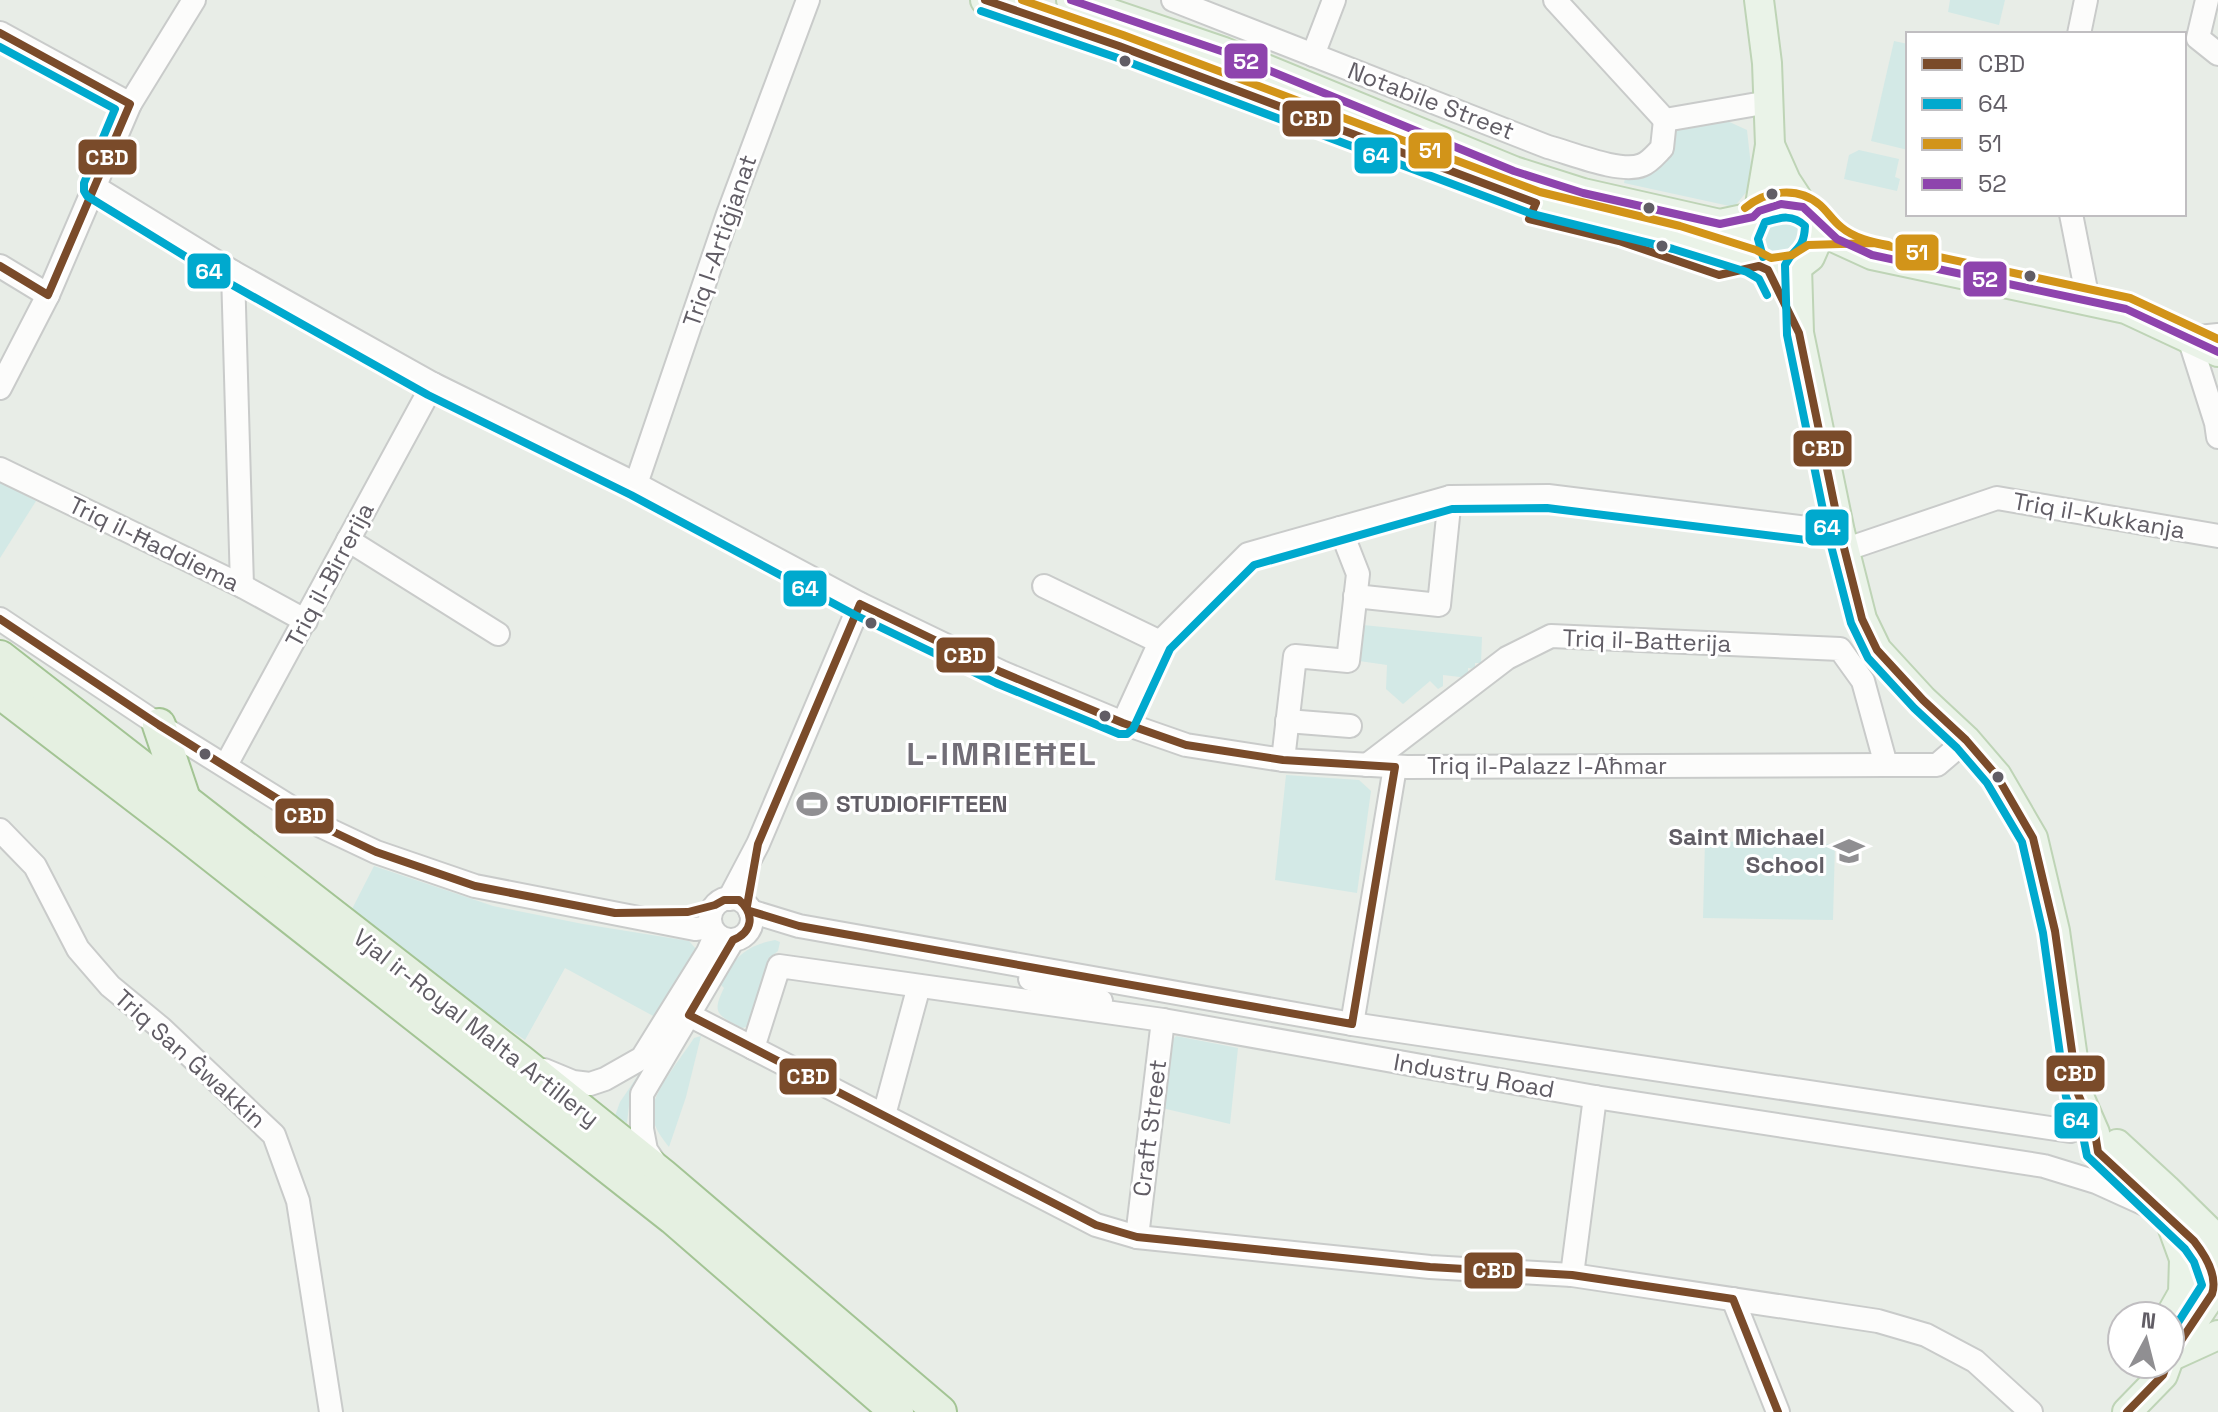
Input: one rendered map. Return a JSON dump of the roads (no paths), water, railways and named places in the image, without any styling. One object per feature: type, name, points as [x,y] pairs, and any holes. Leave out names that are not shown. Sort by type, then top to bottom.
[{"type":"highway","name":"Vjal ir-Royal Malta Artillery","points":[[0,657],[662,1175],[940,1412]]},
{"type":"highway","name":"Vjal ir-Royal Malta Artillery","points":[[0,692],[673,1218],[897,1412]]},
{"type":"highway","points":[[159,725],[185,802]]},
{"type":"main road","points":[[985,0],[1119,46],[1536,203],[1676,237],[1760,265],[1872,255]]},
{"type":"main road","points":[[1071,0],[1224,52],[1555,185],[1720,224],[1781,204],[1810,214]]},
{"type":"main road","points":[[1759,0],[1767,63],[1770,145],[1756,214],[1745,239],[1799,333]]},
{"type":"main road","points":[[1770,145],[1786,181],[1810,214],[1837,239],[1872,255],[2126,309],[2218,352]]},
{"type":"main road","points":[[1810,214],[1817,241],[1804,262],[1799,333],[1842,541],[1862,619],[1877,650],[1997,776],[2033,838],[2055,931],[2078,1094],[2093,1128],[2098,1152],[2194,1241],[2205,1256],[2216,1294],[2186,1335]]},
{"type":"main road","points":[[2093,1128],[2117,1145],[2218,1240]]},
{"type":"main road","points":[[2166,1216],[2184,1259],[2183,1293],[2179,1300]]},
{"type":"main road","points":[[2186,1352],[2218,1335]]},
{"type":"main road","points":[[2127,1412],[2152,1380]]},
{"type":"street","points":[[0,388],[6,364],[48,295],[130,104],[194,0]]},
{"type":"street","name":"Triq l-Artiġjanat","points":[[636,484],[728,214],[808,0]]},
{"type":"street","name":"Notabile Street","points":[[1173,0],[1548,147],[1628,168],[1644,165],[1662,148],[1665,120]]},
{"type":"street","points":[[1313,55],[1334,0]]},
{"type":"street","points":[[1555,0],[1665,120],[1769,102]]},
{"type":"street","points":[[2079,32],[2086,0]]},
{"type":"street","points":[[2207,0],[2198,38],[2218,54]]},
{"type":"street","points":[[0,33],[130,104]]},
{"type":"street","name":"Triq il-Palazz l-Aħmar","points":[[95,187],[233,272],[433,384],[636,484],[860,604],[1001,672],[1123,723],[1186,745],[1283,760],[1395,767],[1937,765],[1966,740]]},
{"type":"street","points":[[2071,216],[2088,300]]},
{"type":"street","points":[[0,266],[48,295]]},
{"type":"street","points":[[233,272],[242,586]]},
{"type":"street","points":[[2218,335],[2189,338],[2218,437]]},
{"type":"street","name":"Triq il-Birrerija","points":[[226,765],[433,384]]},
{"type":"street","name":"Triq il-Ħaddiema","points":[[0,469],[242,586],[306,621]]},
{"type":"street","points":[[1123,723],[1160,642],[1248,554],[1450,497],[1548,496],[1842,541]]},
{"type":"street","points":[[1355,596],[1439,605],[1450,497]]},
{"type":"street","name":"Triq il-Kukkanja","points":[[1842,541],[1997,498],[2218,536]]},
{"type":"street","points":[[1283,760],[1295,656],[1348,661],[1358,574],[1340,528]]},
{"type":"street","points":[[348,540],[498,634]]},
{"type":"street","points":[[1044,586],[1160,642]]},
{"type":"street","points":[[662,1175],[646,1150],[642,1129],[642,1094],[689,1015],[860,604]]},
{"type":"street","name":"Industry Road","points":[[0,619],[159,725],[321,826],[376,852],[475,886],[615,913],[688,912],[731,920],[799,926],[1352,1024],[2070,1131],[2093,1128]]},
{"type":"street","name":"Triq il-Batterija","points":[[1367,765],[1507,658],[1551,636],[1840,649],[1863,681],[1886,765]]},
{"type":"street","points":[[1287,721],[1350,726]]},
{"type":"street","points":[[1352,1024],[1395,767]]},
{"type":"street","name":"Triq San Ġwakkin","points":[[0,830],[35,866],[78,949],[110,986],[161,1028],[274,1135],[298,1201],[331,1412]]},
{"type":"street","points":[[520,1061],[573,1082],[590,1084],[642,1058],[731,920]]},
{"type":"street","points":[[934,950],[1163,1020]]},
{"type":"street","name":"Industry Road","points":[[753,1048],[779,966],[1163,1020],[1595,1097],[2044,1166],[2096,1182],[2166,1216]]},
{"type":"street","points":[[884,1115],[919,986]]},
{"type":"street","points":[[689,1015],[1096,1225],[1137,1237],[1430,1267],[1572,1275],[1878,1321],[1926,1335],[1975,1361],[2031,1412]]},
{"type":"street","name":"Craft Street","points":[[1137,1237],[1163,1020]]},
{"type":"street","points":[[1572,1275],[1595,1097]]},
{"type":"street","points":[[1733,1299],[1778,1412]]},
{"type":"place","name":"STUDIOFIFTEEN","points":[[812,804]]},
{"type":"place","name":"Saint Michael School","points":[[1849,851]]},
{"type":"district","name":"L-IMRIEĦEL","points":[[1002,754]]}]
